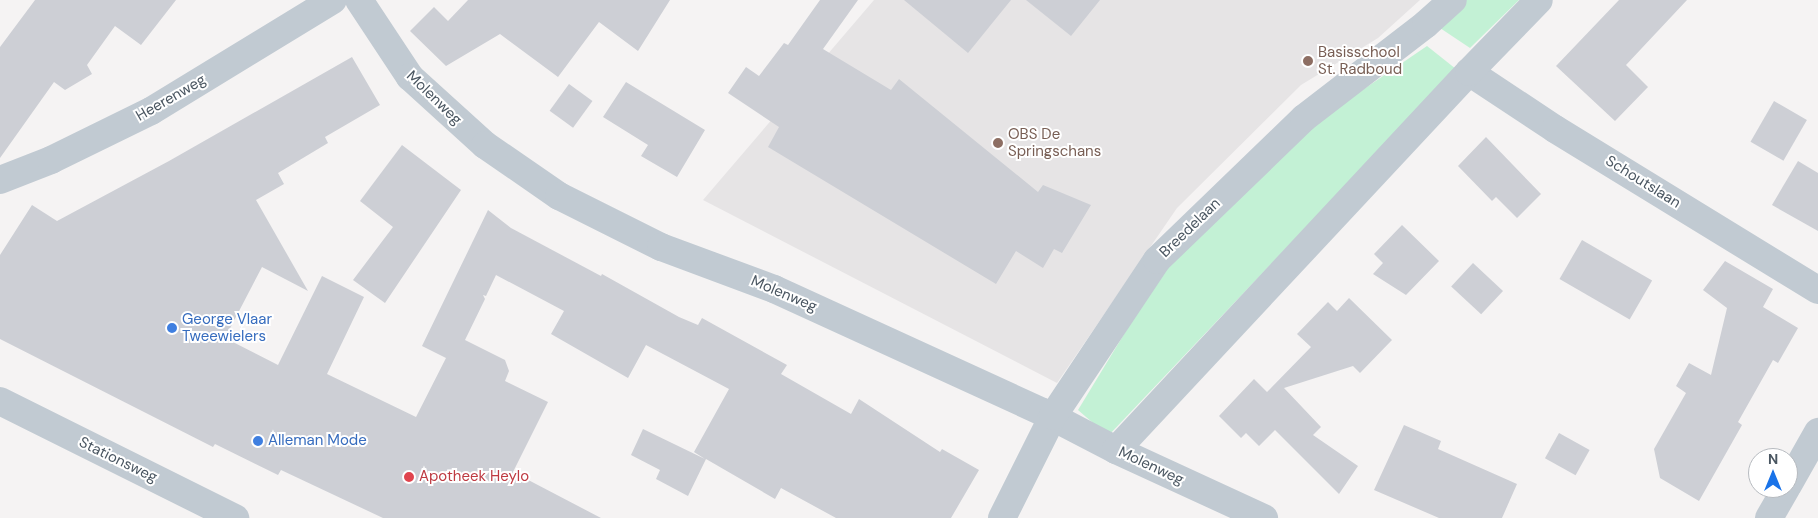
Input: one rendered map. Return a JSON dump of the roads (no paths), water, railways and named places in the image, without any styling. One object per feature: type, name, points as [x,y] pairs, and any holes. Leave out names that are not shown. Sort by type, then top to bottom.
[{"type":"street","name":"Heerenweg","points":[[0,180],[51,160],[151,111],[333,0]]},
{"type":"street","name":"Molenweg","points":[[359,0],[410,77],[485,145],[559,196],[661,247],[774,289],[1053,416],[1116,450],[1264,518]]},
{"type":"street","name":"Breedelaan","points":[[1002,518],[1053,416],[1157,260],[1304,118],[1426,24],[1453,0]]},
{"type":"street","points":[[1116,450],[1469,72],[1539,0]]},
{"type":"street","name":"Schoutslaan","points":[[1469,72],[1555,129],[1818,290]]},
{"type":"street","name":"Stationsweg","points":[[0,401],[236,518]]},
{"type":"street","points":[[1798,467],[1818,432]]},
{"type":"street","points":[[1769,518],[1780,498]]},
{"type":"place","name":"Basisschool St. Radboud","points":[[1308,61]]},
{"type":"place","name":"OBS De Springschans","points":[[998,143]]},
{"type":"place","name":"George Vlaar Tweewielers","points":[[172,328]]},
{"type":"place","name":"Alleman Mode","points":[[258,441]]},
{"type":"place","name":"Apotheek Heylo","points":[[409,477]]}]
